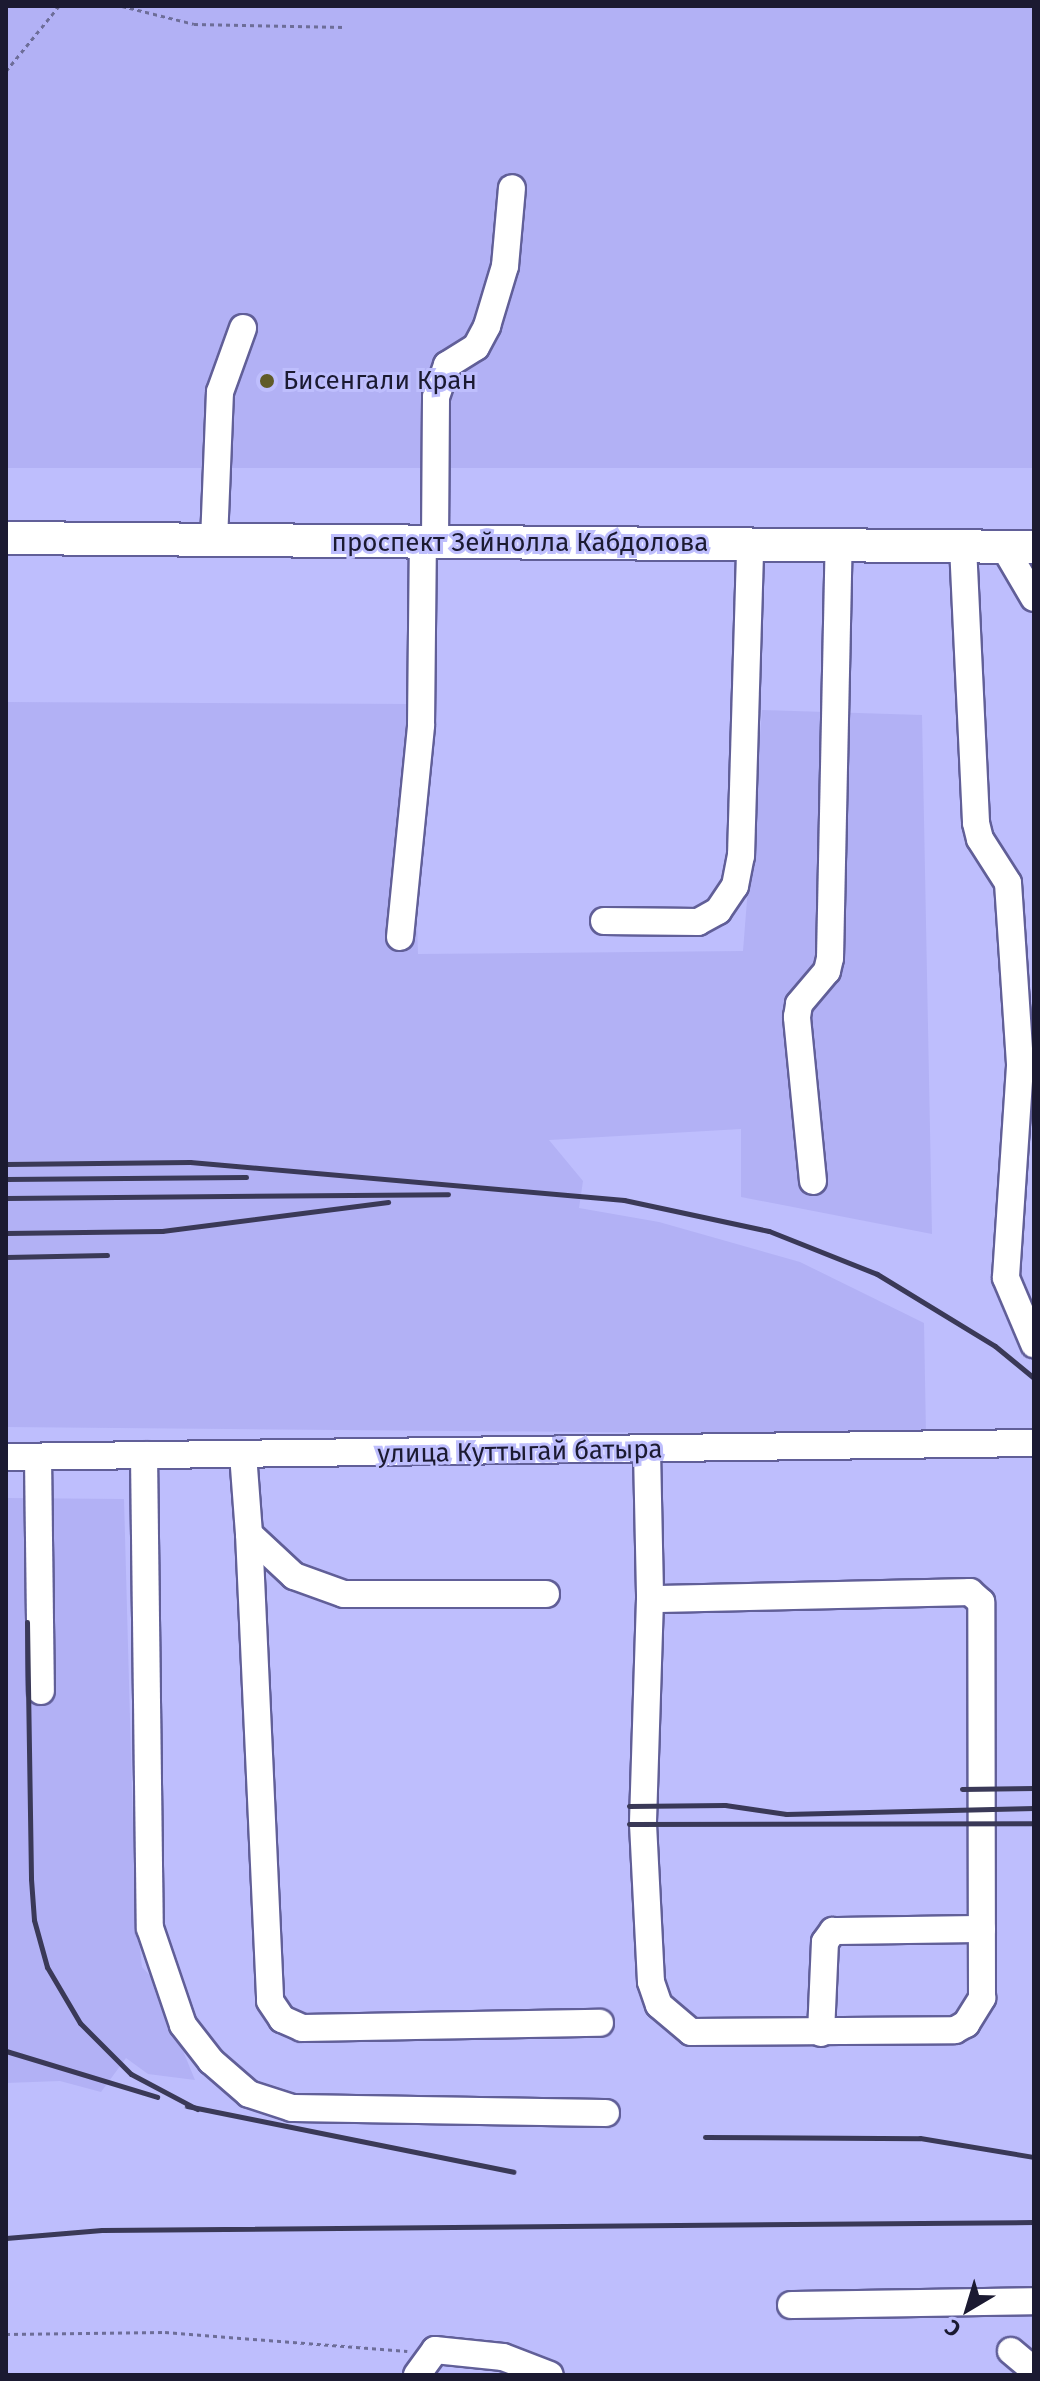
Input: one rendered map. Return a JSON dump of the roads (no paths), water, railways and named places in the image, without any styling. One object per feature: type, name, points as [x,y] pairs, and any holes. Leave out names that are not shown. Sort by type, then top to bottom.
[{"type":"main road","name":"проспект Зейнолла Кабдолова","points":[[6,538],[1019,547]]},
{"type":"street","points":[[400,937],[421,725],[436,397],[447,365],[476,347],[487,326],[505,266],[512,188]]},
{"type":"street","points":[[214,541],[220,392],[243,328]]},
{"type":"street","points":[[604,921],[698,922],[718,911],[735,886],[741,856],[750,544]]},
{"type":"street","points":[[813,1181],[797,1017],[799,1004],[827,971],[830,958],[839,545]]},
{"type":"street","points":[[963,546],[976,823],[980,839],[1008,883],[1020,1066],[1006,1278],[1034,1344]]},
{"type":"street","points":[[1019,547],[1034,598]]},
{"type":"street","name":"улица Куттыгай батыра","points":[[6,1457],[647,1451],[1034,1443]]},
{"type":"street","points":[[647,1451],[650,1599],[643,1824],[651,1982],[659,2005],[691,2032],[955,2030],[966,2024],[982,1998],[981,1602],[970,1592],[650,1599]]},
{"type":"street","points":[[243,1454],[270,2001],[282,2019],[302,2028],[600,2023]]},
{"type":"street","points":[[144,1455],[150,1928],[183,2025],[211,2061],[249,2094],[292,2108],[606,2113]]},
{"type":"street","points":[[38,1457],[41,1691]]},
{"type":"street","points":[[249,1534],[294,1576],[344,1594],[546,1594]]},
{"type":"street","points":[[821,2033],[825,1942],[833,1931],[982,1929]]},
{"type":"street","points":[[791,2305],[1034,2301]]},
{"type":"street","points":[[417,2375],[435,2350],[503,2357],[550,2375]]},
{"type":"street","points":[[1011,2351],[1034,2370]]},
{"type":"railway","points":[[6,1164],[190,1162],[624,1200],[769,1231],[877,1274],[995,1346],[1034,1378]]},
{"type":"railway","points":[[6,1179],[246,1177]]},
{"type":"railway","points":[[6,1198],[448,1194]]},
{"type":"railway","points":[[6,1233],[162,1231],[388,1202]]},
{"type":"railway","points":[[6,1257],[107,1255]]},
{"type":"railway","points":[[27,1622],[31,1879],[34,1920],[47,1967],[80,2023],[131,2074],[197,2109]]},
{"type":"railway","points":[[962,1789],[1034,1788]]},
{"type":"railway","points":[[629,1806],[725,1805],[786,1814],[1034,1808]]},
{"type":"railway","points":[[629,1824],[1034,1823]]},
{"type":"railway","points":[[6,2051],[157,2097]]},
{"type":"railway","points":[[187,2106],[513,2172]]},
{"type":"railway","points":[[705,2137],[920,2138],[1034,2157]]},
{"type":"railway","points":[[6,2238],[102,2230],[1034,2222]]},
{"type":"place","name":"Бисенгали Кран","points":[[267,381]]}]
